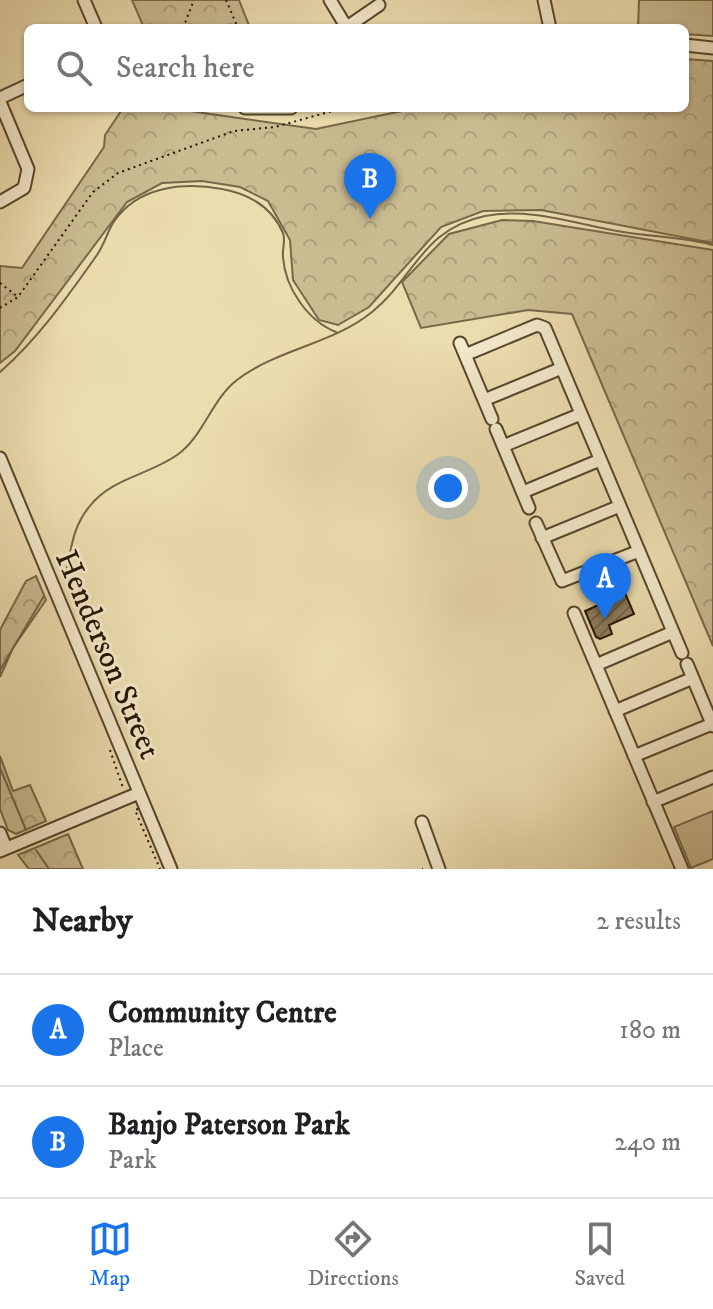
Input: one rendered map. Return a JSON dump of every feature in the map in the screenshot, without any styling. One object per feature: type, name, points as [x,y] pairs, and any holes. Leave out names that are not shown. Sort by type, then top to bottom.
[{"type":"street","points":[[84,0],[94,24]]},
{"type":"street","points":[[330,0],[345,24]]},
{"type":"street","points":[[544,0],[549,24]]},
{"type":"street","points":[[353,24],[379,5]]},
{"type":"street","points":[[689,45],[713,48]]},
{"type":"street","points":[[0,202],[24,188],[28,169],[0,100],[24,87]]},
{"type":"street","points":[[465,355],[539,324],[545,328],[693,678],[712,725],[634,756]]},
{"type":"street","points":[[460,343],[529,508]]},
{"type":"street","points":[[484,400],[562,368]]},
{"type":"street","points":[[503,446],[581,414]]},
{"type":"street","name":"Henderson Street","points":[[0,458],[171,869]]},
{"type":"street","points":[[523,492],[600,460]]},
{"type":"street","points":[[542,538],[620,506]]},
{"type":"street","points":[[536,523],[562,581],[639,551]]},
{"type":"street","points":[[574,613],[682,869]]},
{"type":"street","points":[[596,665],[673,632]]},
{"type":"street","points":[[615,711],[693,678]]},
{"type":"street","points":[[653,802],[713,777]]},
{"type":"street","points":[[0,833],[3,850],[139,793]]},
{"type":"street","points":[[422,822],[439,869]]},
{"type":"path","points":[[185,24],[194,0]]},
{"type":"path","points":[[226,0],[236,24]]},
{"type":"path","points":[[273,112],[275,127]]},
{"type":"path","points":[[0,308],[18,297],[104,181],[118,173],[234,131],[275,127],[329,112]]},
{"type":"path","points":[[0,283],[18,297]]},
{"type":"path","points":[[130,807],[135,810]]},
{"type":"green space","points":[[132,0],[239,0],[248,24],[142,24]]},
{"type":"green space","points":[[639,0],[713,0],[713,36],[689,34],[689,24],[638,24]]},
{"type":"green space","points":[[689,59],[713,61],[713,243],[541,210],[483,211],[441,227],[369,307],[338,325],[319,320],[293,280],[290,240],[268,201],[240,187],[202,181],[162,183],[127,202],[15,351],[0,363],[0,266],[22,268],[104,147],[105,135],[120,112],[197,112],[316,129],[397,112],[689,112]]},
{"type":"green space","points":[[502,220],[533,221],[713,250],[713,646],[572,314],[528,310],[421,328],[402,282],[449,234]]},
{"type":"green space","points":[[36,576],[46,600],[13,648],[0,677],[0,630],[26,581]]},
{"type":"green space","points":[[0,756],[13,791],[30,785],[46,821],[16,834],[8,830],[0,809]]},
{"type":"green space","points":[[713,811],[713,859],[691,868],[674,827]]},
{"type":"green space","points":[[68,834],[83,869],[29,869],[18,855]]},
{"type":"building","points":[[625,593],[634,614],[609,625],[612,634],[600,639],[596,637],[585,611]]},
{"type":"waterway","points":[[0,372],[27,346],[64,301],[123,211],[148,194],[177,187],[232,191],[266,209],[283,233],[285,269],[293,291],[307,312],[336,332]]},
{"type":"waterway","points":[[64,580],[78,525],[98,497],[119,483],[177,455],[194,438],[228,388],[253,369],[340,332],[372,312],[433,243],[464,222],[503,214],[537,215],[713,245]]},
{"type":"waterway","points":[[0,670],[44,596]]},
{"type":"waterway","points":[[0,768],[26,830]]},
{"type":"waterway","points":[[36,850],[49,869]]},
{"type":"place","name":"Banjo Paterson Park","points":[[370,219]]},
{"type":"place","name":"Community Centre","points":[[605,619]]}]
